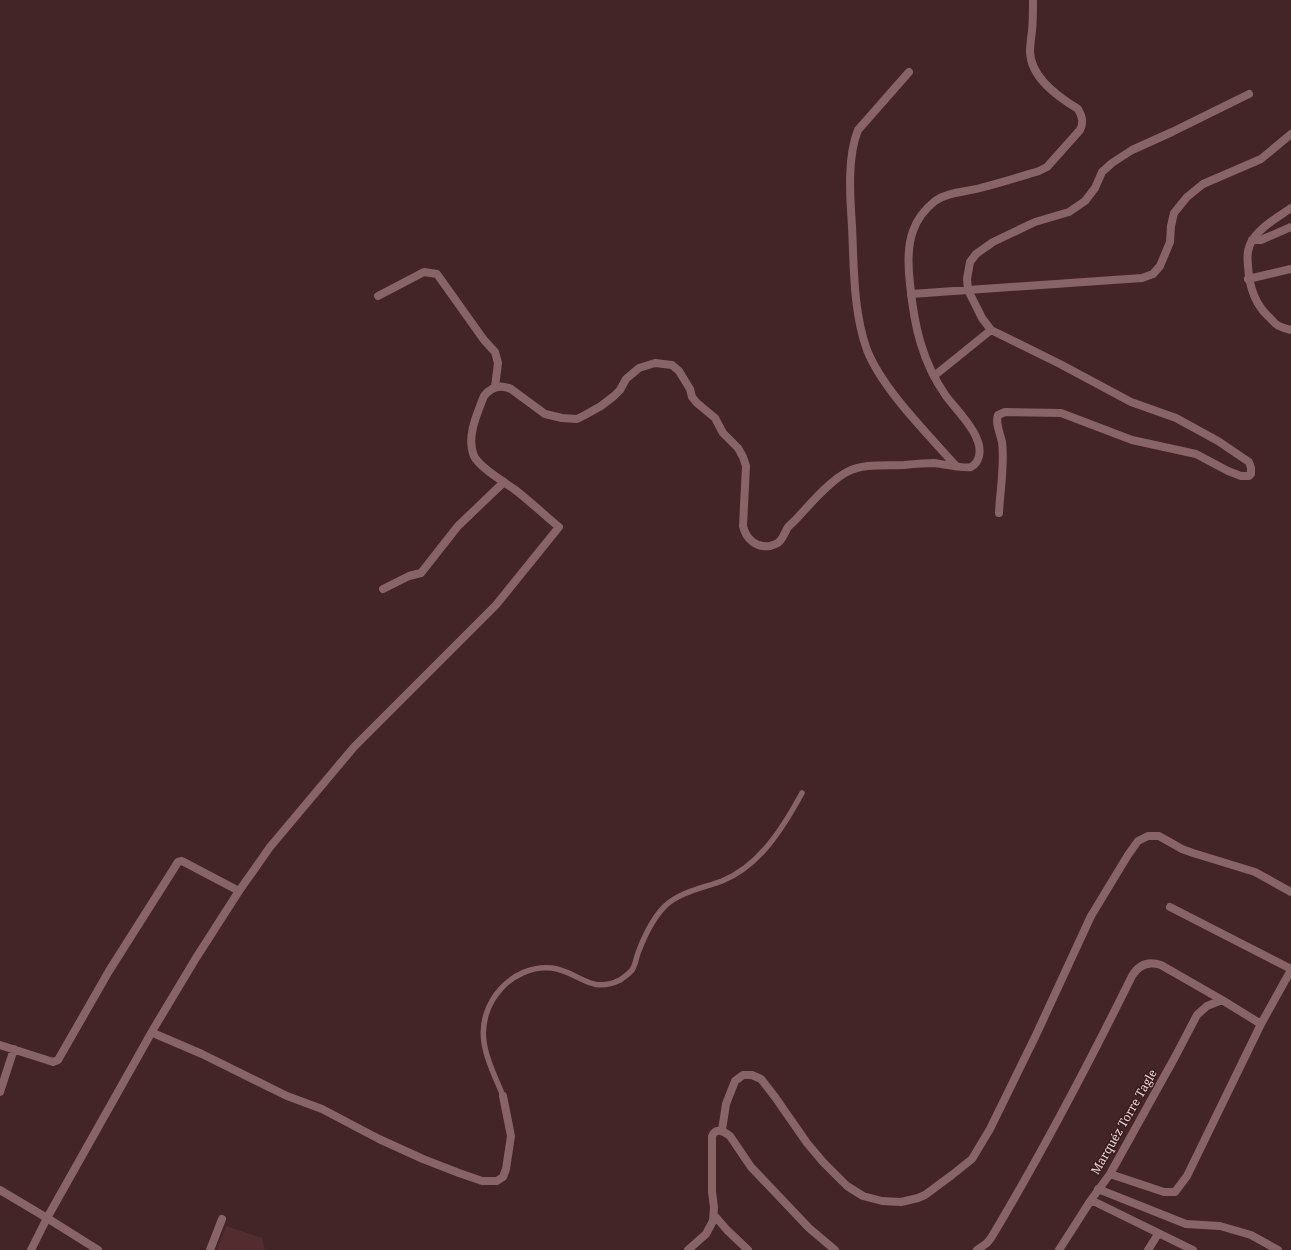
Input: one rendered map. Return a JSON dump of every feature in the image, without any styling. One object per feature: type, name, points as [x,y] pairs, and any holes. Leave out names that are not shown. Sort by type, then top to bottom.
[{"type":"street","points":[[31,1250],[47,1218],[196,958],[270,846],[354,747],[496,605],[559,527],[515,490],[478,462],[474,456],[471,438],[476,418],[484,396],[491,389],[495,387],[506,387],[511,389],[545,414],[562,418],[577,418],[585,416],[614,396],[620,390],[626,379],[639,368],[655,363],[672,366],[679,371],[690,389],[692,397],[715,418],[722,433],[738,448],[743,457],[746,466],[743,526],[747,537],[751,541],[762,546],[768,546],[779,542],[789,526],[828,486],[842,475],[853,469],[872,466],[933,463],[965,468],[971,467],[978,460],[980,448],[978,441],[965,419],[945,395],[923,352],[914,318],[911,294],[909,270],[910,238],[917,222],[929,206],[945,196],[979,188],[1047,167],[1078,133],[1082,126],[1082,118],[1078,109],[1051,89],[1038,74],[1031,61],[1030,45],[1033,19],[1033,0]]},
{"type":"street","points":[[909,72],[858,130],[853,141],[850,191],[858,315],[868,350],[881,376],[910,414],[956,466]]},
{"type":"street","points":[[999,513],[1002,442],[996,420],[998,415],[1005,412],[1061,413],[1132,440],[1196,454],[1240,476],[1249,476],[1251,474],[1249,462],[1218,441],[1176,418],[1131,402],[1060,364],[991,330],[982,318],[968,290],[967,279],[970,262],[976,254],[993,242],[1035,222],[1069,212],[1085,201],[1095,188],[1102,172],[1112,162],[1132,150],[1165,136],[1249,94]]},
{"type":"street","points":[[911,294],[1142,278],[1153,274],[1160,266],[1170,242],[1174,213],[1187,197],[1203,184],[1261,159],[1291,134]]},
{"type":"street","points":[[1291,208],[1261,229],[1252,240],[1247,254],[1248,279],[1253,296],[1262,310],[1279,326],[1291,330]]},
{"type":"street","points":[[1252,240],[1261,240],[1291,227]]},
{"type":"street","points":[[1248,279],[1291,269]]},
{"type":"street","points":[[378,296],[424,272],[437,274],[484,340],[496,352],[498,363],[495,387]]},
{"type":"street","points":[[934,376],[991,330]]},
{"type":"street","points":[[383,589],[409,576],[421,573],[458,526],[504,482]]},
{"type":"street","points":[[722,1130],[726,1104],[734,1081],[742,1075],[752,1075],[761,1079],[807,1143],[823,1162],[847,1186],[863,1196],[882,1201],[901,1202],[918,1198],[947,1179],[972,1159],[990,1129],[1036,1035],[1091,916],[1138,841],[1148,836],[1159,836],[1182,849],[1255,872],[1291,892]]},
{"type":"street","points":[[0,1045],[53,1062],[58,1060],[109,971],[178,862],[182,861],[239,891]]},
{"type":"street","points":[[1110,1174],[1164,1192],[1175,1192],[1187,1176],[1261,1024],[1291,969],[1170,908]]},
{"type":"street","points":[[977,1250],[986,1244],[1021,1188],[1132,976],[1138,968],[1146,963],[1161,965],[1261,1024]]},
{"type":"street","name":"Marquéz Torre Tagle","points":[[1060,1250],[1098,1189],[1110,1174],[1197,1015],[1207,1006],[1222,1000]]},
{"type":"street","points":[[153,1033],[202,1054],[287,1096],[322,1109],[379,1139],[459,1173],[482,1181],[497,1181],[503,1177],[506,1169],[511,1136],[503,1096]]},
{"type":"street","points":[[0,1092],[14,1049]]},
{"type":"street","points":[[688,1250],[706,1234],[714,1215],[712,1136],[716,1131],[722,1130],[730,1136],[751,1166],[809,1228],[835,1250]]},
{"type":"street","points":[[1098,1189],[1186,1224],[1220,1226],[1251,1235],[1278,1250]]},
{"type":"street","points":[[0,1190],[98,1250]]},
{"type":"street","points":[[1091,1200],[1193,1250]]},
{"type":"street","points":[[714,1215],[748,1250]]},
{"type":"street","points":[[210,1250],[222,1219]]},
{"type":"street","points":[[1148,1250],[1158,1234]]},
{"type":"lane","points":[[503,1096],[486,1053],[483,1032],[486,1013],[490,1003],[502,987],[508,981],[523,972],[541,968],[561,970],[586,983],[594,984],[612,983],[626,976],[633,970],[645,937],[656,917],[664,908],[674,899],[682,895],[723,880],[745,868],[773,838],[802,793]]},
{"type":"shaded area","points":[[226,1226],[262,1238],[265,1250],[217,1250]]}]
